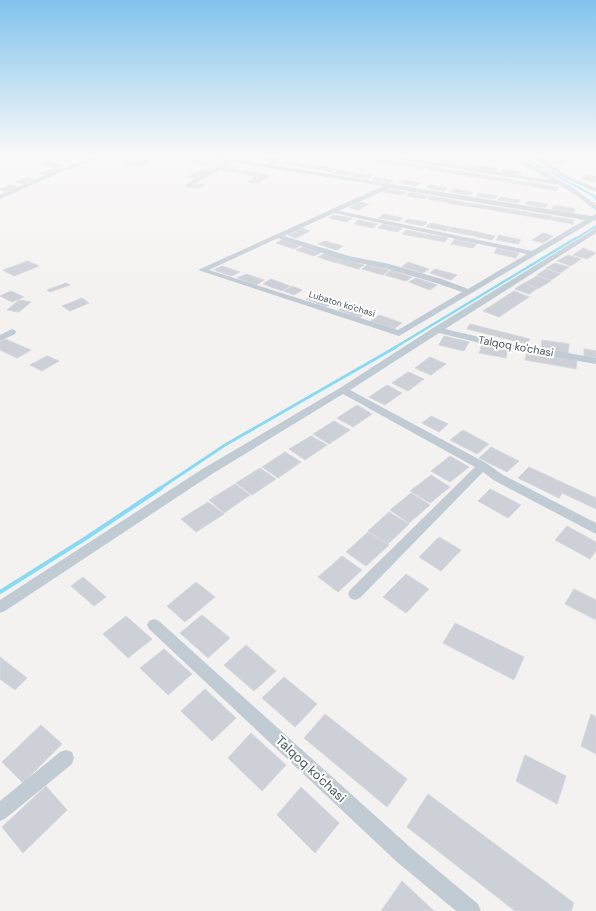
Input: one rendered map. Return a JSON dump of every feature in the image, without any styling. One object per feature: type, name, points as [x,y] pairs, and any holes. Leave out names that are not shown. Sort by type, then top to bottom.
[{"type":"street","points":[[278,236],[363,198]]},
{"type":"street","points":[[463,198],[595,218]]},
{"type":"street","points":[[583,198],[591,202],[596,209]]},
{"type":"street","points":[[332,211],[532,253]]},
{"type":"street","name":"Lubaton ko'chasi","points":[[278,236],[202,270],[399,333],[532,253],[595,218]]},
{"type":"street","points":[[0,607],[208,471],[343,390],[596,230]]},
{"type":"street","points":[[278,236],[347,258],[386,266],[439,281],[469,292]]},
{"type":"street","name":"Talqoq ko'chasi","points":[[436,330],[488,342],[596,360]]},
{"type":"street","points":[[0,338],[12,332]]},
{"type":"street","points":[[343,390],[482,466],[499,478],[596,529]]},
{"type":"street","points":[[355,594],[482,466]]},
{"type":"street","name":"Talqoq ko'chasi","points":[[154,624],[404,855],[471,911]]},
{"type":"street","points":[[0,812],[66,758]]},
{"type":"building","points":[[428,198],[440,198],[449,199],[446,202],[427,199]]},
{"type":"building","points":[[500,198],[504,198],[520,200],[518,203],[498,200]]},
{"type":"building","points":[[449,199],[468,203],[466,206],[446,203]]},
{"type":"building","points":[[528,201],[548,204],[545,208],[525,204]]},
{"type":"building","points":[[360,202],[369,204],[358,210],[349,208]]},
{"type":"building","points":[[469,203],[489,206],[486,209],[467,206]]},
{"type":"building","points":[[554,205],[575,209],[573,213],[552,209]]},
{"type":"building","points":[[489,206],[509,209],[507,213],[487,209]]},
{"type":"building","points":[[510,209],[531,213],[528,216],[508,213]]},
{"type":"building","points":[[531,213],[552,216],[550,220],[529,216]]},
{"type":"building","points":[[383,214],[403,218],[399,221],[379,218]]},
{"type":"building","points":[[333,215],[352,218],[347,222],[329,218]]},
{"type":"building","points":[[553,217],[574,220],[573,224],[551,220]]},
{"type":"building","points":[[408,219],[427,222],[424,226],[404,222]]},
{"type":"building","points":[[358,220],[378,224],[373,228],[354,224]]},
{"type":"building","points":[[430,223],[450,227],[446,231],[426,227]]},
{"type":"building","points":[[382,224],[402,228],[398,232],[378,228]]},
{"type":"building","points":[[451,227],[472,231],[469,235],[448,231]]},
{"type":"building","points":[[302,228],[310,231],[296,238],[288,235]]},
{"type":"building","points":[[406,230],[426,234],[423,238],[402,234]]},
{"type":"building","points":[[473,231],[495,236],[492,240],[470,235]]},
{"type":"building","points":[[543,233],[553,236],[543,243],[532,240]]},
{"type":"building","points":[[427,234],[448,238],[445,242],[424,238]]},
{"type":"building","points":[[499,235],[521,240],[518,244],[496,240]]},
{"type":"building","points":[[283,239],[301,245],[294,249],[276,243]]},
{"type":"building","points":[[455,239],[477,244],[473,248],[451,244]]},
{"type":"building","points":[[325,241],[343,246],[337,250],[318,244]]},
{"type":"building","points":[[304,246],[322,252],[314,256],[296,250]]},
{"type":"building","points":[[497,248],[519,253],[516,258],[494,253]]},
{"type":"building","points":[[583,248],[596,253],[587,259],[573,255]]},
{"type":"building","points":[[325,253],[343,259],[336,263],[318,257]]},
{"type":"building","points":[[568,255],[581,259],[571,266],[557,261]]},
{"type":"building","points":[[344,259],[364,265],[358,269],[338,263]]},
{"type":"building","points":[[28,261],[39,266],[14,276],[3,270]]},
{"type":"building","points":[[408,262],[429,269],[423,273],[402,267]]},
{"type":"building","points":[[555,263],[569,267],[560,273],[546,268]]},
{"type":"building","points":[[368,264],[389,270],[383,275],[362,269]]},
{"type":"building","points":[[222,266],[240,272],[231,276],[214,270]]},
{"type":"building","points":[[435,269],[457,275],[451,280],[430,273]]},
{"type":"building","points":[[546,269],[560,274],[551,280],[537,275]]},
{"type":"building","points":[[391,270],[412,277],[406,281],[385,275]]},
{"type":"building","points":[[246,274],[264,280],[256,285],[237,278]]},
{"type":"building","points":[[537,276],[551,281],[539,288],[525,283]]},
{"type":"building","points":[[416,278],[437,285],[430,290],[409,282]]},
{"type":"building","points":[[271,279],[290,286],[282,291],[263,284]]},
{"type":"building","points":[[66,283],[70,285],[50,292],[47,290]]},
{"type":"building","points":[[524,283],[538,288],[529,294],[515,289]]},
{"type":"building","points":[[292,286],[302,290],[294,295],[284,291]]},
{"type":"building","points":[[11,291],[24,297],[12,302],[0,296]]},
{"type":"building","points":[[514,291],[529,297],[499,317],[483,311]]},
{"type":"building","points":[[314,294],[334,302],[326,307],[306,299]]},
{"type":"building","points":[[82,298],[89,303],[70,311],[62,306]]},
{"type":"building","points":[[19,300],[31,302],[19,312],[7,310]]},
{"type":"building","points":[[346,305],[367,312],[360,318],[338,310]]},
{"type":"building","points":[[379,315],[402,323],[394,329],[371,321]]},
{"type":"building","points":[[470,324],[530,339],[527,344],[467,329]]},
{"type":"building","points":[[444,336],[469,342],[464,351],[439,345]]},
{"type":"building","points":[[5,339],[31,350],[17,358],[0,350],[0,342]]},
{"type":"building","points":[[542,340],[569,344],[568,354],[541,349]]},
{"type":"building","points":[[482,344],[508,348],[506,358],[479,353]]},
{"type":"building","points":[[584,349],[596,351],[596,358],[584,356]]},
{"type":"building","points":[[527,351],[550,355],[549,364],[525,360]]},
{"type":"building","points":[[550,355],[577,360],[576,369],[549,364]]},
{"type":"building","points":[[47,356],[59,361],[42,371],[30,365]]},
{"type":"building","points":[[430,357],[446,364],[431,375],[415,368]]},
{"type":"building","points":[[408,372],[424,379],[408,391],[392,383]]},
{"type":"building","points":[[387,385],[402,393],[385,405],[369,397]]},
{"type":"building","points":[[357,405],[372,414],[353,427],[337,418]]},
{"type":"building","points":[[431,416],[448,424],[439,432],[422,423]]},
{"type":"building","points":[[334,421],[350,430],[329,444],[313,434]]},
{"type":"building","points":[[463,430],[489,444],[477,454],[450,440]]},
{"type":"building","points":[[311,436],[327,445],[305,460],[289,449]]},
{"type":"building","points":[[491,447],[519,461],[507,472],[479,458]]},
{"type":"building","points":[[285,452],[301,462],[278,478],[262,467]]},
{"type":"building","points":[[450,456],[469,467],[450,482],[431,471]]},
{"type":"building","points":[[529,467],[596,498],[596,509],[562,493],[559,498],[518,478]]},
{"type":"building","points":[[260,468],[276,479],[252,495],[236,483]]},
{"type":"building","points":[[431,475],[450,487],[430,503],[410,491]]},
{"type":"building","points":[[235,484],[250,495],[224,513],[209,500]]},
{"type":"building","points":[[490,489],[521,505],[508,518],[478,501]]},
{"type":"building","points":[[411,493],[430,505],[409,523],[390,510]]},
{"type":"building","points":[[208,502],[224,514],[196,532],[181,519]]},
{"type":"building","points":[[389,512],[409,524],[388,544],[368,531]]},
{"type":"building","points":[[567,526],[596,542],[596,551],[590,559],[555,540]]},
{"type":"building","points":[[368,532],[389,545],[366,566],[346,552]]},
{"type":"building","points":[[439,537],[461,550],[441,571],[419,557]]},
{"type":"building","points":[[342,556],[362,570],[338,592],[318,577]]},
{"type":"building","points":[[406,574],[429,589],[406,613],[383,597]]},
{"type":"building","points":[[83,577],[106,597],[94,606],[71,586]]},
{"type":"building","points":[[196,582],[215,597],[185,622],[167,606]]},
{"type":"building","points":[[574,589],[596,600],[596,620],[565,604]]},
{"type":"building","points":[[202,615],[230,638],[208,658],[180,633]]},
{"type":"building","points":[[126,616],[152,639],[128,658],[103,634]]},
{"type":"building","points":[[455,623],[524,657],[514,680],[443,643]]},
{"type":"building","points":[[246,645],[276,671],[254,691],[224,665]]},
{"type":"building","points":[[164,649],[192,674],[168,695],[140,668]]},
{"type":"building","points":[[0,657],[27,678],[15,690],[0,679]]},
{"type":"building","points":[[284,677],[317,704],[295,727],[262,698]]},
{"type":"building","points":[[205,689],[236,718],[212,741],[181,711]]},
{"type":"building","points":[[325,714],[407,779],[387,807],[304,738]]},
{"type":"building","points":[[591,714],[596,717],[596,754],[581,746]]},
{"type":"building","points":[[41,725],[62,744],[23,783],[2,762]]},
{"type":"building","points":[[251,733],[286,765],[262,791],[228,758]]},
{"type":"building","points":[[525,755],[566,776],[557,804],[516,781]]},
{"type":"building","points":[[46,786],[67,810],[23,853],[2,827]]},
{"type":"building","points":[[301,787],[339,823],[315,853],[277,815]]},
{"type":"building","points":[[428,794],[574,903],[571,911],[515,911],[407,827]]},
{"type":"building","points":[[402,881],[434,911],[381,911]]},
{"type":"waterway","points":[[575,239],[596,226]]},
{"type":"waterway","points":[[394,348],[576,238]]},
{"type":"waterway","points":[[159,489],[225,445],[396,347]]},
{"type":"waterway","points":[[0,592],[86,538],[161,488]]}]
